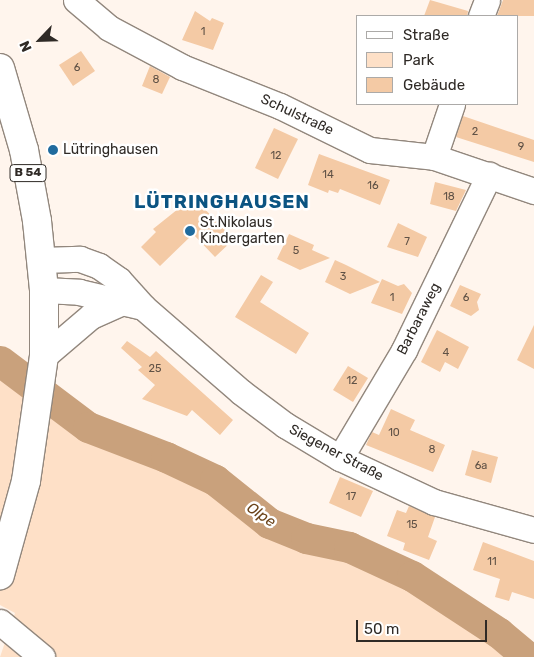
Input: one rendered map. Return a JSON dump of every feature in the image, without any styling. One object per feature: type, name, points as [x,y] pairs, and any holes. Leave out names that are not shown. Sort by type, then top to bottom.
[{"type":"main road","name":"B 54","points":[[0,68],[24,150],[42,260],[44,290],[44,356],[26,481],[0,575]]},
{"type":"street","name":"Schulstraße","points":[[76,0],[109,28],[182,67],[280,106],[370,150],[434,157],[534,191]]},
{"type":"street","points":[[481,15],[487,0]]},
{"type":"street","points":[[434,157],[452,105]]},
{"type":"street","name":"Barbaraweg","points":[[340,458],[404,350],[489,175]]},
{"type":"street","name":"Siegener Straße","points":[[42,260],[80,259],[99,266],[119,280],[133,304],[241,392],[285,425],[340,458],[434,502],[534,530]]},
{"type":"street","name":"Siegener Straße","points":[[44,290],[79,292],[133,304]]},
{"type":"street","points":[[44,356],[91,316],[133,304]]},
{"type":"street","points":[[0,622],[42,657]]},
{"type":"green space","points":[[0,370],[84,433],[164,464],[204,484],[293,543],[342,552],[397,579],[507,657],[0,657],[15,613],[0,605]]},
{"type":"building","points":[[430,0],[468,11],[467,15],[424,15]]},
{"type":"building","points":[[503,0],[534,0],[534,16],[497,15]]},
{"type":"building","points":[[195,11],[210,21],[212,18],[224,23],[213,50],[182,40]]},
{"type":"building","points":[[81,51],[95,71],[73,86],[59,65]]},
{"type":"building","points":[[150,66],[170,77],[162,94],[142,86]]},
{"type":"building","points":[[463,116],[534,140],[534,162],[456,137]]},
{"type":"building","points":[[274,128],[298,139],[278,179],[255,168]]},
{"type":"building","points":[[319,154],[390,180],[380,205],[340,189],[338,193],[329,190],[328,193],[308,185]]},
{"type":"building","points":[[435,182],[466,190],[456,211],[430,204]]},
{"type":"building","name":"St.Nikolaus Kindergarten","points":[[193,197],[234,239],[215,257],[193,234],[160,266],[141,247],[156,232],[153,229]]},
{"type":"building","points":[[398,223],[427,237],[418,257],[387,247]]},
{"type":"building","points":[[289,234],[314,245],[312,250],[330,258],[300,270],[277,259]]},
{"type":"building","points":[[335,260],[380,282],[350,294],[325,282]]},
{"type":"building","points":[[261,275],[273,282],[260,302],[309,333],[296,354],[235,317]]},
{"type":"building","points":[[382,279],[398,286],[404,284],[412,293],[402,314],[371,303]]},
{"type":"building","points":[[460,285],[481,294],[477,302],[479,310],[471,316],[450,306]]},
{"type":"building","points":[[534,325],[534,369],[517,360]]},
{"type":"building","points":[[437,330],[469,347],[458,369],[445,362],[440,372],[421,362]]},
{"type":"building","points":[[127,341],[150,357],[156,351],[233,420],[220,435],[192,410],[187,416],[142,399],[155,385],[138,370],[142,367],[121,348]]},
{"type":"building","points":[[348,366],[368,378],[353,402],[333,390]]},
{"type":"building","points":[[391,409],[415,420],[410,430],[445,445],[433,472],[366,445],[372,432],[379,435]]},
{"type":"building","points":[[472,450],[498,457],[491,483],[465,475]]},
{"type":"building","points":[[340,477],[373,491],[361,517],[329,503]]},
{"type":"building","points":[[409,506],[435,517],[428,537],[437,541],[429,560],[403,550],[405,543],[387,536],[397,510],[406,513]]},
{"type":"building","points":[[483,542],[534,561],[534,599],[512,592],[509,601],[495,597],[500,579],[473,570]]},
{"type":"waterway","name":"Olpe","points":[[0,361],[88,427],[166,457],[215,480],[269,523],[306,538],[349,547],[412,576],[499,633],[528,657]]},
{"type":"place","name":"Lütringhausen","points":[[53,150]]},
{"type":"place","name":"St.Nikolaus Kindergarten","points":[[190,231]]},
{"type":"district","name":"LÜTRINGHAUSEN","points":[[222,202]]}]
